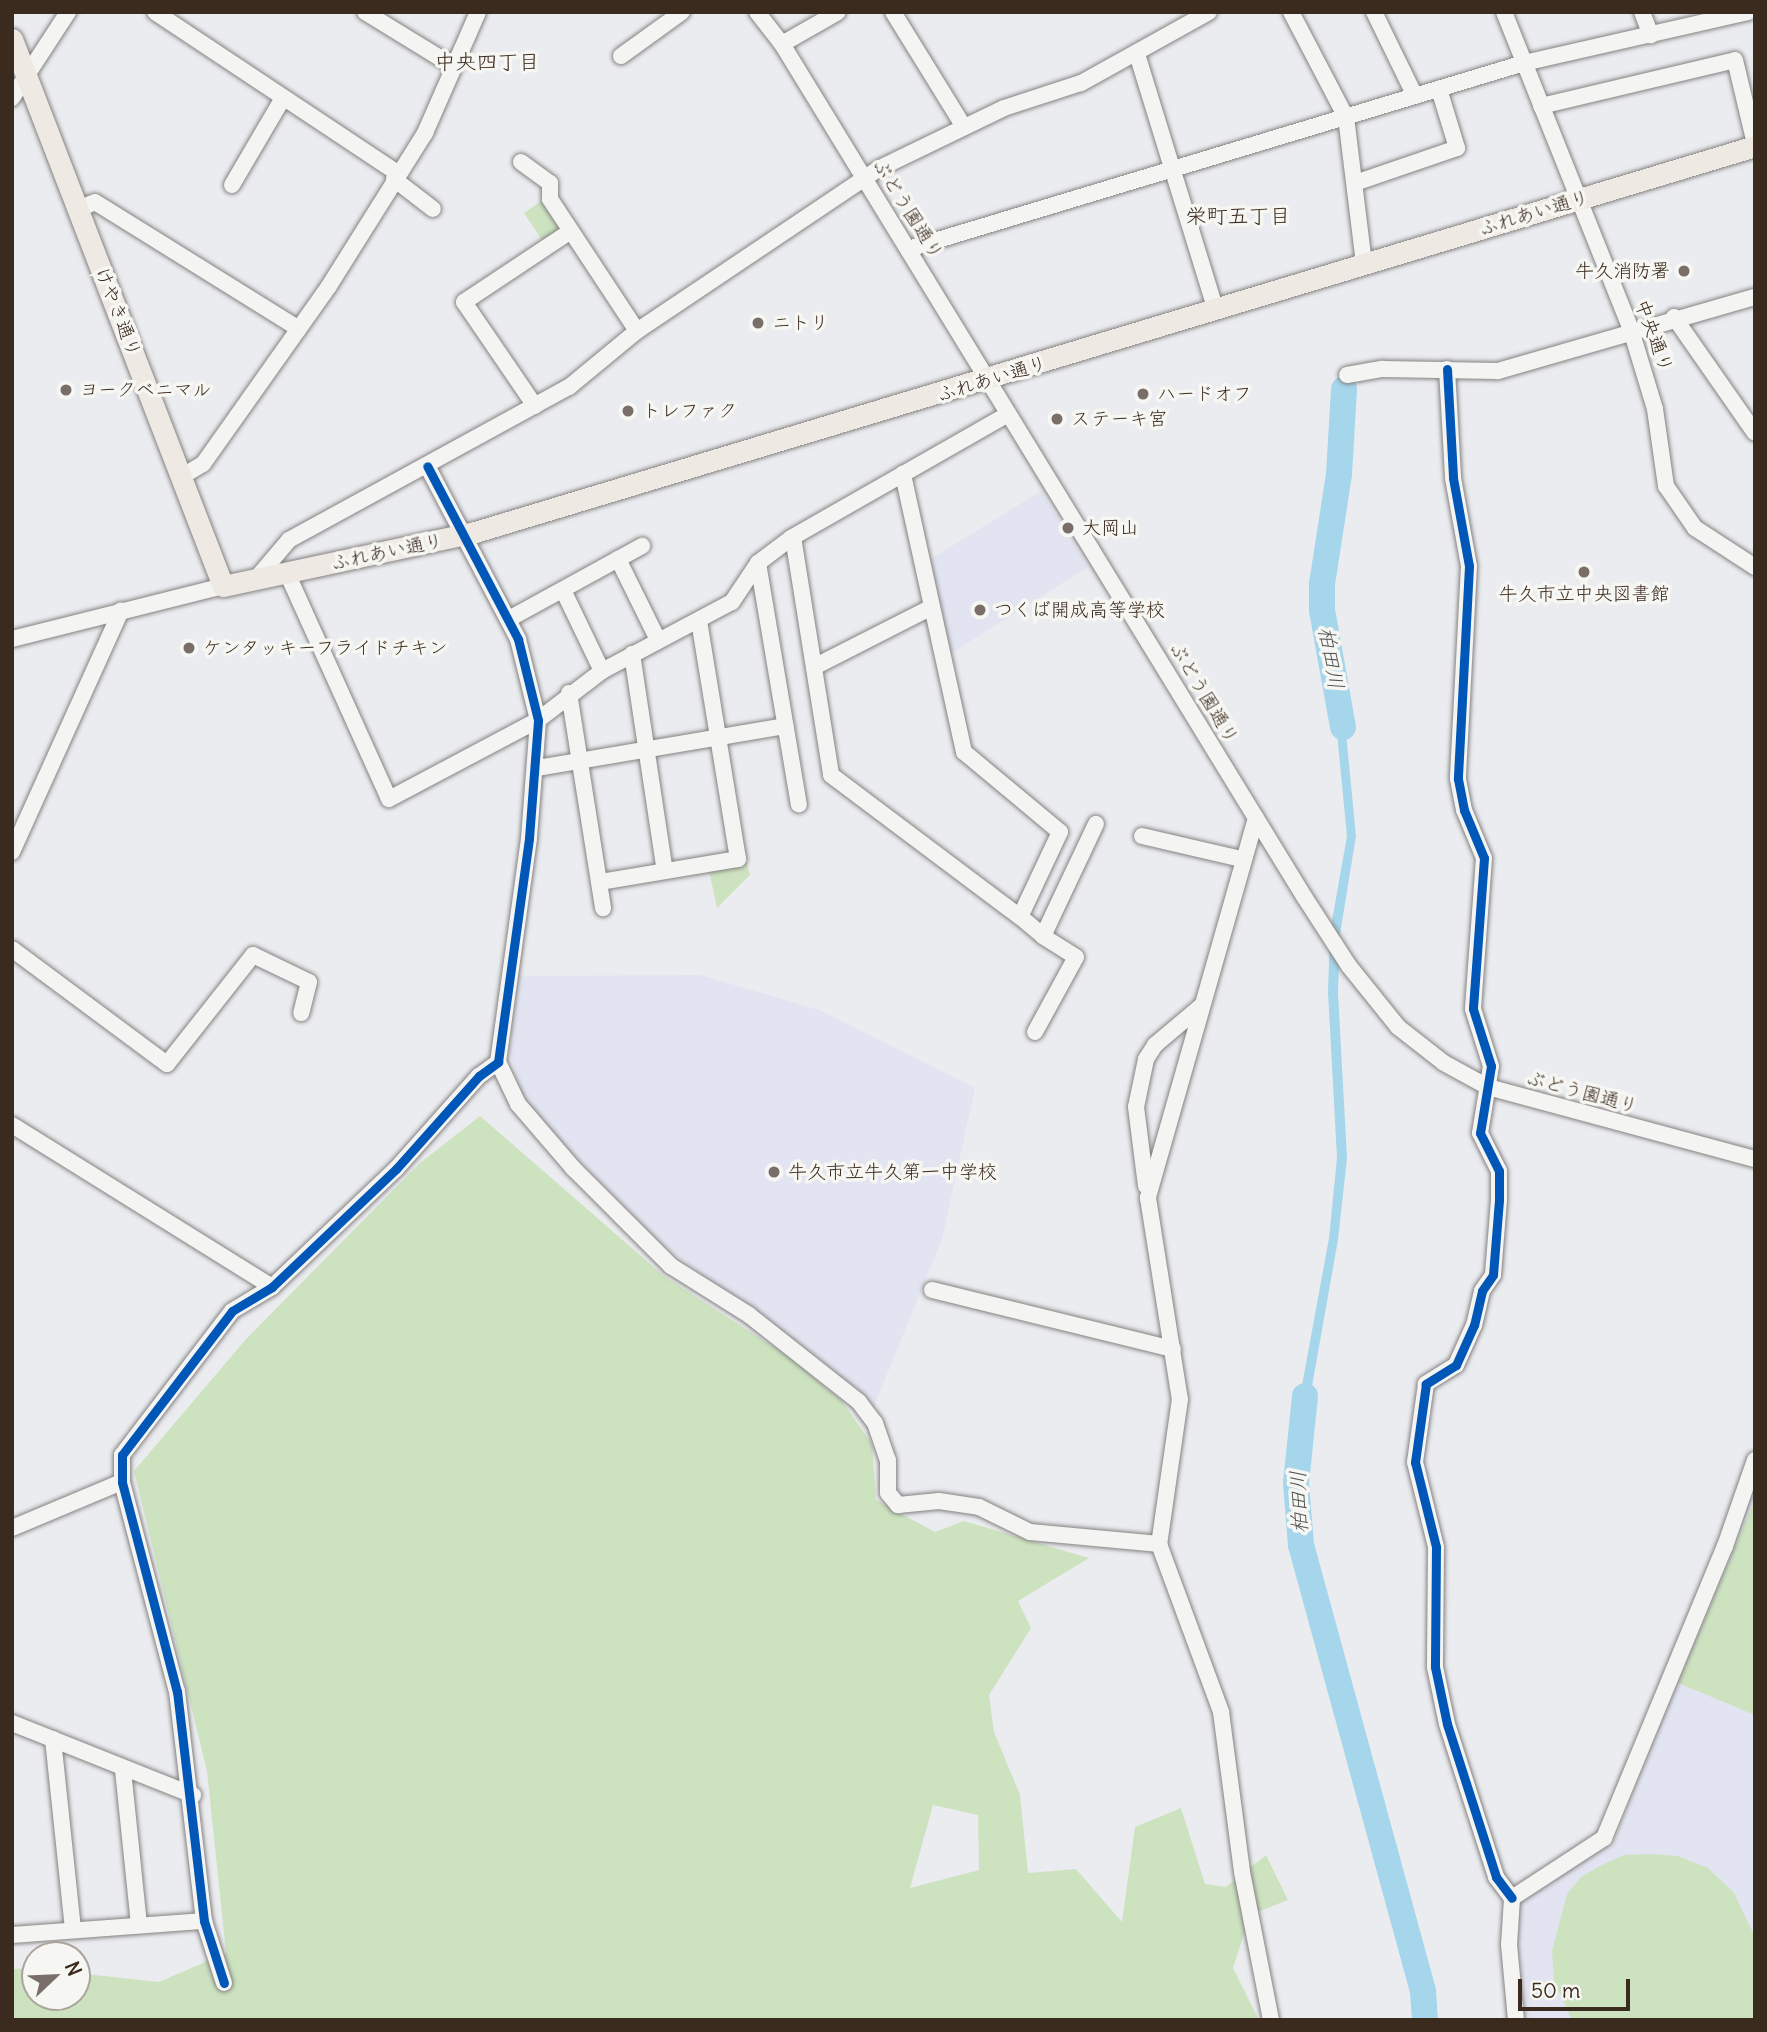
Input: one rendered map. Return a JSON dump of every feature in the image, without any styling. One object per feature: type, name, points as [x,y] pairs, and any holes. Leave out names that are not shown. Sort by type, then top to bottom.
[{"type":"main road","name":"けやき通り","points":[[12,38],[223,586]]},
{"type":"main road","name":"ふれあい通り","points":[[223,586],[464,535],[987,381],[1755,145]]},
{"type":"street","points":[[12,98],[68,12]]},
{"type":"street","points":[[155,12],[395,176],[433,209]]},
{"type":"street","points":[[365,12],[453,66]]},
{"type":"street","points":[[181,477],[203,464],[299,329],[425,133],[478,12]]},
{"type":"street","name":"ぶどう園通り","points":[[757,12],[782,44],[1349,966],[1398,1027],[1444,1063],[1489,1087],[1755,1159]]},
{"type":"street","points":[[782,44],[838,12]]},
{"type":"street","points":[[893,12],[964,127]]},
{"type":"street","points":[[256,579],[289,540],[569,387],[637,331],[864,179],[964,127],[1081,83],[1138,54],[1209,12]]},
{"type":"street","points":[[1291,12],[1346,117],[1364,264]]},
{"type":"street","points":[[1374,12],[1415,96]]},
{"type":"street","name":"中央通り","points":[[1504,12],[1631,330],[1655,409],[1666,486],[1695,528],[1755,568]]},
{"type":"street","points":[[1642,12],[1650,35]]},
{"type":"street","points":[[908,249],[1524,63],[1748,12]]},
{"type":"street","points":[[621,56],[673,15]]},
{"type":"street","points":[[1138,54],[1216,311]]},
{"type":"street","points":[[1541,106],[1735,60],[1755,145]]},
{"type":"street","points":[[1354,183],[1457,148],[1439,89]]},
{"type":"street","points":[[232,186],[283,99]]},
{"type":"street","points":[[521,162],[550,183],[550,199],[637,331]]},
{"type":"street","points":[[78,209],[95,202],[299,329]]},
{"type":"street","points":[[536,406],[464,302],[571,231]]},
{"type":"street","points":[[1347,375],[1382,369],[1498,370],[1674,317],[1755,297]]},
{"type":"street","points":[[1674,317],[1755,433]]},
{"type":"street","points":[[1447,369],[1454,478],[1469,566],[1458,779],[1464,810],[1485,858],[1473,1009],[1491,1066],[1489,1087],[1481,1105],[1480,1133],[1499,1171],[1493,1275],[1482,1291],[1474,1325],[1456,1365],[1426,1384],[1415,1462],[1436,1547],[1435,1667],[1447,1724],[1496,1877],[1512,1898],[1509,1945],[1516,2020]]},
{"type":"street","points":[[287,573],[389,799],[538,720],[569,693],[602,671],[732,602],[758,563],[793,537],[1008,414]]},
{"type":"street","points":[[426,466],[509,619],[532,680],[538,720],[537,768],[498,1062],[518,1104],[574,1169],[671,1266],[749,1315],[859,1402],[875,1423],[888,1460],[888,1493],[898,1505],[939,1501],[979,1507],[1030,1532],[1159,1544]]},
{"type":"street","points":[[903,474],[964,752],[1060,832],[1020,917],[1017,914]]},
{"type":"street","points":[[793,537],[831,775],[1043,936],[1076,957],[1035,1032]]},
{"type":"street","points":[[509,619],[642,546]]},
{"type":"street","points":[[618,559],[658,639]]},
{"type":"street","points":[[758,563],[799,805]]},
{"type":"street","points":[[12,639],[223,586]]},
{"type":"street","points":[[563,590],[602,671]]},
{"type":"street","points":[[814,667],[932,607]]},
{"type":"street","points":[[12,852],[121,611]]},
{"type":"street","points":[[600,882],[738,859],[699,621]]},
{"type":"street","points":[[632,654],[666,871]]},
{"type":"street","points":[[569,693],[603,908]]},
{"type":"street","points":[[537,768],[719,740],[785,726]]},
{"type":"street","points":[[1148,1198],[1242,859],[1256,818]]},
{"type":"street","points":[[1043,936],[1096,824]]},
{"type":"street","points":[[1142,836],[1242,859]]},
{"type":"street","points":[[12,948],[167,1064],[253,955],[309,982],[301,1013]]},
{"type":"street","points":[[1200,1007],[1155,1045],[1146,1059],[1136,1107],[1151,1238],[1180,1399],[1159,1544],[1221,1712],[1242,1872],[1271,2020]]},
{"type":"street","points":[[224,1983],[204,1921],[192,1795],[177,1692],[122,1482],[122,1455],[182,1372],[232,1311],[272,1287],[396,1169],[479,1076],[498,1062]]},
{"type":"street","points":[[12,1125],[272,1287]]},
{"type":"street","points":[[932,1290],[1173,1349]]},
{"type":"street","points":[[1512,1898],[1604,1838],[1725,1546],[1755,1460]]},
{"type":"street","points":[[12,1528],[122,1482]]},
{"type":"street","points":[[12,1724],[192,1795]]},
{"type":"street","points":[[53,1739],[74,1930]]},
{"type":"street","points":[[123,1770],[139,1925]]},
{"type":"street","points":[[12,1935],[204,1921]]},
{"type":"shaded area","name":"つくば開成高等学校","points":[[1041,491],[1088,567],[950,654],[929,560]]},
{"type":"shaded area","name":"牛久市立牛久第一中学校","points":[[701,975],[819,1010],[975,1088],[942,1239],[872,1411],[810,1355],[664,1246],[524,1104],[510,1053],[517,976]]},
{"type":"shaded area","points":[[1755,1482],[1755,2020],[1525,2020],[1516,1977],[1517,1905],[1575,1862],[1613,1845]]},
{"type":"green space","points":[[544,199],[563,229],[544,243],[524,213]]},
{"type":"green space","points":[[746,860],[750,875],[717,908],[708,866]]},
{"type":"green space","points":[[480,1116],[664,1276],[786,1355],[841,1400],[872,1444],[876,1500],[935,1532],[964,1521],[1089,1558],[1018,1601],[1031,1628],[989,1695],[994,1732],[1020,1795],[1028,1873],[1076,1869],[1122,1922],[1135,1827],[1181,1808],[1205,1884],[1226,1887],[1266,1855],[1288,1900],[1250,1915],[1233,1968],[1259,2020],[12,2020],[12,1969],[21,1969],[21,2011],[91,2011],[91,1975],[159,1982],[226,1953],[207,1771],[134,1471],[246,1339],[420,1163]],"holes":[[[933,1805],[978,1815],[979,1870],[910,1888]]]},
{"type":"green space","points":[[1755,1500],[1755,1715],[1678,1683]]},
{"type":"green space","points":[[1624,1855],[1678,1856],[1708,1868],[1734,1893],[1755,1937],[1755,2020],[1572,2020],[1554,1981],[1552,1951],[1567,1894],[1581,1877],[1602,1865]]},
{"type":"water","points":[[1342,692],[1356,836],[1340,934],[1338,993],[1347,1158],[1338,1240],[1304,1431],[1294,1429],[1329,1238],[1337,1158],[1328,992],[1330,932],[1347,836],[1333,693]]},
{"type":"waterway","name":"柏田川","points":[[1343,727],[1322,610],[1322,584],[1339,474],[1344,389]]},
{"type":"waterway","name":"柏田川","points":[[1305,1396],[1296,1483],[1301,1545],[1423,1992],[1425,2020]]},
{"type":"cycle path","points":[[1447,369],[1453,478],[1469,566],[1458,779],[1464,810],[1484,858],[1473,1009],[1491,1066],[1480,1133],[1499,1171],[1499,1200],[1493,1275],[1482,1291],[1474,1325],[1456,1365],[1426,1384],[1415,1462],[1436,1547],[1435,1667],[1447,1724],[1496,1877],[1512,1898]]},
{"type":"cycle path","points":[[224,1983],[204,1921],[177,1692],[122,1482],[122,1455],[232,1311],[272,1287],[396,1169],[479,1076],[498,1062],[529,838],[538,720],[518,639],[427,466]]},
{"type":"place","name":"牛久消防署","points":[[1684,271]]},
{"type":"place","name":"ニトリ","points":[[758,323]]},
{"type":"place","name":"ヨークベニマル","points":[[66,390]]},
{"type":"place","name":"ハードオフ","points":[[1143,394]]},
{"type":"place","name":"トレファク","points":[[628,411]]},
{"type":"place","name":"ステーキ宮","points":[[1057,419]]},
{"type":"place","name":"大岡山","points":[[1068,528]]},
{"type":"place","name":"牛久市立中央図書館","points":[[1584,572]]},
{"type":"place","name":"つくば開成高等学校","points":[[980,610]]},
{"type":"place","name":"ケンタッキーフライドチキン","points":[[189,648]]},
{"type":"place","name":"牛久市立牛久第一中学校","points":[[774,1172]]},
{"type":"district","name":"中央四丁目","points":[[487,62]]},
{"type":"district","name":"栄町五丁目","points":[[1238,216]]}]
